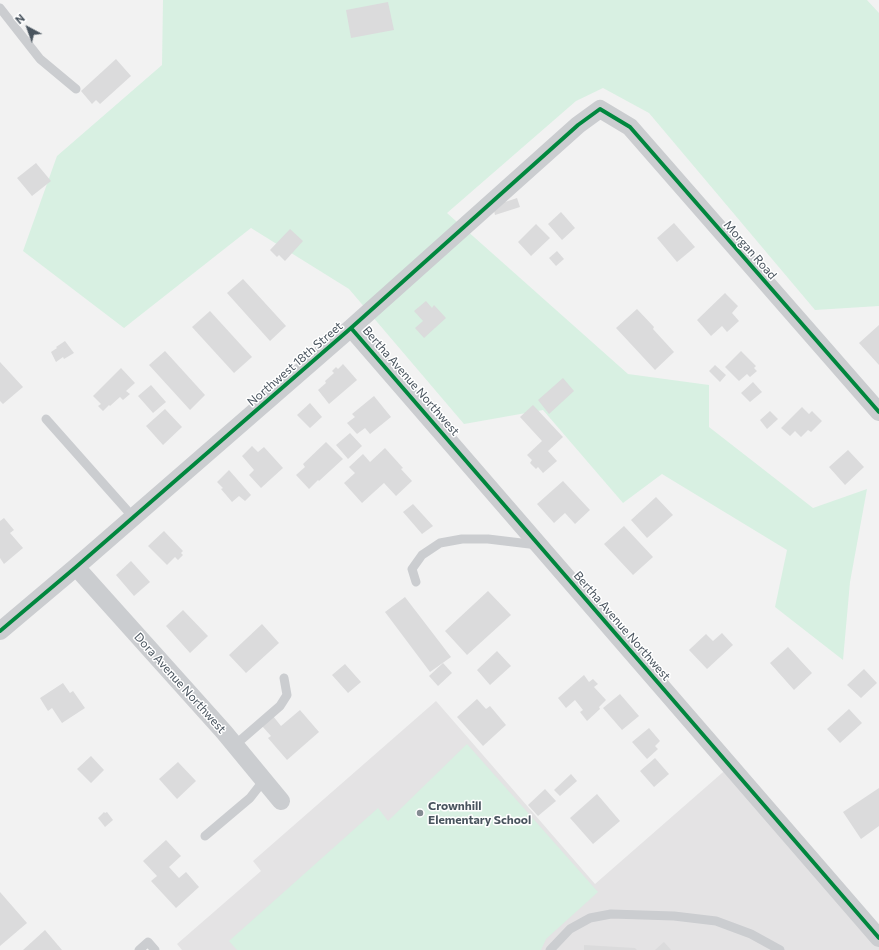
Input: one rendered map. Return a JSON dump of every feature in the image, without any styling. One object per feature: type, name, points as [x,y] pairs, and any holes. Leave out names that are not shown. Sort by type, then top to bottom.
[{"type":"street","name":"Northwest 18th Street","points":[[0,631],[76,567],[351,328],[578,125],[600,109]]},
{"type":"street","name":"Morgan Road","points":[[600,109],[630,126],[879,412]]},
{"type":"street","name":"Bertha Avenue Northwest","points":[[351,328],[879,938]]},
{"type":"street","name":"Dora Avenue Northwest","points":[[76,567],[235,745],[281,801]]},
{"type":"lane","points":[[0,8],[40,59],[76,89]]},
{"type":"lane","points":[[46,419],[133,517]]},
{"type":"lane","points":[[416,582],[412,569],[422,555],[440,543],[462,539],[488,539],[539,545]]},
{"type":"lane","points":[[235,745],[280,706],[287,695],[284,678]]},
{"type":"lane","points":[[205,836],[250,798],[264,780]]},
{"type":"lane","points":[[550,950],[570,929],[590,918],[611,914],[622,914],[674,916],[716,921],[751,934],[780,950]]},
{"type":"lane","points":[[139,950],[148,942],[155,950]]},
{"type":"shaded area","name":"Crownhill Elementary School","points":[[436,701],[595,884],[730,766],[879,938],[879,950],[182,950],[177,944],[261,871],[253,861]]},
{"type":"green space","points":[[163,0],[867,0],[879,13],[879,306],[815,310],[649,113],[603,88],[576,101],[447,213],[628,374],[709,385],[709,427],[813,508],[867,489],[850,582],[843,660],[775,607],[787,550],[662,474],[623,503],[543,410],[464,424],[349,289],[251,228],[124,328],[23,251],[57,156],[162,65]]},
{"type":"green space","points":[[467,744],[598,892],[546,939],[541,950],[237,950],[229,941],[378,808],[388,821]]},
{"type":"building","points":[[388,2],[394,30],[351,38],[346,10]]},
{"type":"building","points":[[116,59],[131,76],[100,104],[96,100],[92,104],[81,91]]},
{"type":"building","points":[[36,163],[51,181],[32,196],[17,178]]},
{"type":"building","points":[[517,198],[520,207],[495,215],[493,206]]},
{"type":"building","points":[[561,212],[575,228],[562,240],[548,224]]},
{"type":"building","points":[[674,223],[695,247],[677,262],[657,238]]},
{"type":"building","points":[[536,224],[550,238],[531,256],[518,242]]},
{"type":"building","points":[[290,229],[303,241],[285,261],[279,255],[277,257],[270,250]]},
{"type":"building","points":[[557,251],[564,259],[556,266],[549,258]]},
{"type":"building","points":[[243,279],[286,326],[270,341],[227,293]]},
{"type":"building","points":[[725,293],[738,306],[732,313],[739,321],[727,332],[722,326],[711,336],[697,320]]},
{"type":"building","points":[[426,301],[432,308],[434,305],[446,318],[424,338],[415,328],[423,321],[414,311]]},
{"type":"building","points":[[637,309],[674,352],[655,370],[616,328]]},
{"type":"building","points":[[210,311],[252,357],[234,373],[192,327]]},
{"type":"building","points":[[879,325],[879,365],[859,343]]},
{"type":"building","points":[[65,341],[74,353],[64,359],[63,357],[56,362],[51,352]]},
{"type":"building","points":[[165,351],[205,395],[190,410],[149,365]]},
{"type":"building","points":[[741,351],[756,366],[754,368],[757,371],[750,377],[747,374],[739,381],[725,367]]},
{"type":"building","points":[[0,362],[23,387],[3,404],[0,401]]},
{"type":"building","points":[[343,364],[357,380],[329,404],[318,390],[334,373],[332,371],[336,367],[338,369]]},
{"type":"building","points":[[715,365],[726,375],[720,382],[709,371]]},
{"type":"building","points":[[121,368],[135,383],[126,391],[130,394],[123,400],[120,397],[103,411],[98,406],[101,404],[93,396]]},
{"type":"building","points":[[563,378],[574,391],[549,414],[538,400]]},
{"type":"building","points":[[753,382],[762,392],[750,402],[741,393]]},
{"type":"building","points":[[151,385],[166,402],[153,413],[138,396]]},
{"type":"building","points":[[374,396],[391,417],[370,434],[365,428],[357,434],[347,423],[355,417],[352,414]]},
{"type":"building","points":[[310,403],[322,417],[310,428],[297,415]]},
{"type":"building","points":[[533,405],[563,437],[548,451],[557,461],[543,473],[538,467],[536,469],[530,463],[532,460],[527,455],[542,441],[520,417]]},
{"type":"building","points":[[802,407],[809,414],[812,411],[822,421],[811,432],[808,430],[801,437],[795,431],[790,436],[781,428]]},
{"type":"building","points":[[165,409],[182,427],[163,445],[146,426]]},
{"type":"building","points":[[770,411],[778,419],[767,429],[760,420]]},
{"type":"building","points":[[350,433],[362,446],[348,459],[336,445]]},
{"type":"building","points":[[326,442],[343,459],[309,489],[296,475],[305,467],[303,464]]},
{"type":"building","points":[[252,446],[258,452],[264,447],[283,468],[261,488],[249,475],[254,470],[242,456]]},
{"type":"building","points":[[385,448],[403,468],[401,469],[412,481],[396,496],[384,483],[362,503],[344,483],[355,473],[349,467],[363,454],[370,462]]},
{"type":"building","points":[[848,450],[864,467],[845,485],[829,467]]},
{"type":"building","points":[[229,470],[251,495],[245,501],[239,496],[232,502],[217,482]]},
{"type":"building","points":[[563,481],[590,510],[575,524],[565,513],[554,523],[537,504]]},
{"type":"building","points":[[656,497],[673,515],[647,538],[631,520]]},
{"type":"building","points":[[413,504],[433,526],[422,534],[403,512]]},
{"type":"building","points":[[4,518],[14,530],[10,533],[23,548],[4,564],[0,558],[0,521]]},
{"type":"building","points":[[624,526],[653,557],[633,575],[604,544]]},
{"type":"building","points":[[164,531],[183,551],[181,553],[183,555],[178,560],[175,557],[167,565],[148,546]]},
{"type":"building","points":[[131,561],[150,582],[134,596],[116,575]]},
{"type":"building","points":[[488,591],[511,615],[467,655],[445,631]]},
{"type":"building","points":[[405,597],[451,657],[430,672],[385,612]]},
{"type":"building","points":[[183,610],[208,636],[190,653],[166,626]]},
{"type":"building","points":[[262,624],[279,643],[246,673],[229,655]]},
{"type":"building","points":[[722,633],[733,645],[707,669],[689,650],[706,634],[713,641]]},
{"type":"building","points":[[788,647],[812,673],[794,690],[770,663]]},
{"type":"building","points":[[497,651],[511,666],[490,685],[477,670]]},
{"type":"building","points":[[443,663],[452,673],[438,686],[429,676]]},
{"type":"building","points":[[345,664],[361,682],[348,693],[332,675]]},
{"type":"building","points":[[864,669],[877,683],[861,698],[847,685]]},
{"type":"building","points":[[584,675],[589,682],[593,679],[598,684],[594,687],[606,700],[599,707],[600,709],[587,721],[580,712],[583,710],[575,700],[566,708],[558,698]]},
{"type":"building","points":[[63,683],[70,693],[73,691],[85,708],[62,723],[52,708],[48,711],[40,698]]},
{"type":"building","points":[[620,694],[639,716],[622,730],[603,708]]},
{"type":"building","points":[[477,699],[486,709],[490,706],[506,725],[483,746],[457,717]]},
{"type":"building","points":[[849,709],[862,723],[840,743],[827,729]]},
{"type":"building","points":[[300,710],[319,732],[287,760],[268,738],[271,736],[262,726],[273,716],[281,726]]},
{"type":"building","points":[[649,728],[660,741],[655,746],[658,749],[647,759],[632,742]]},
{"type":"building","points":[[91,756],[104,770],[91,783],[77,769]]},
{"type":"building","points":[[655,758],[669,774],[654,787],[640,771]]},
{"type":"building","points":[[178,762],[196,781],[177,799],[159,779]]},
{"type":"building","points":[[571,774],[577,781],[560,796],[554,790]]},
{"type":"building","points":[[879,788],[879,826],[861,839],[843,812]]},
{"type":"building","points":[[545,789],[556,801],[538,816],[528,805]]},
{"type":"building","points":[[597,794],[620,821],[593,844],[570,818]]},
{"type":"building","points":[[104,812],[107,812],[113,820],[105,827],[98,818]]},
{"type":"building","points":[[166,840],[181,856],[169,867],[179,878],[186,872],[199,887],[176,908],[151,881],[157,876],[143,861]]},
{"type":"building","points":[[0,892],[27,923],[0,946]]},
{"type":"building","points":[[45,930],[62,950],[23,950]]},
{"type":"building","points":[[664,942],[671,950],[655,950]]},
{"type":"building","points":[[584,945],[635,948],[637,950],[584,950]]},
{"type":"cycle path","points":[[0,631],[76,567],[351,328],[578,125],[600,109],[630,127],[879,412]]},
{"type":"cycle path","points":[[351,328],[879,938]]},
{"type":"place","name":"Crownhill Elementary School","points":[[420,813]]}]
